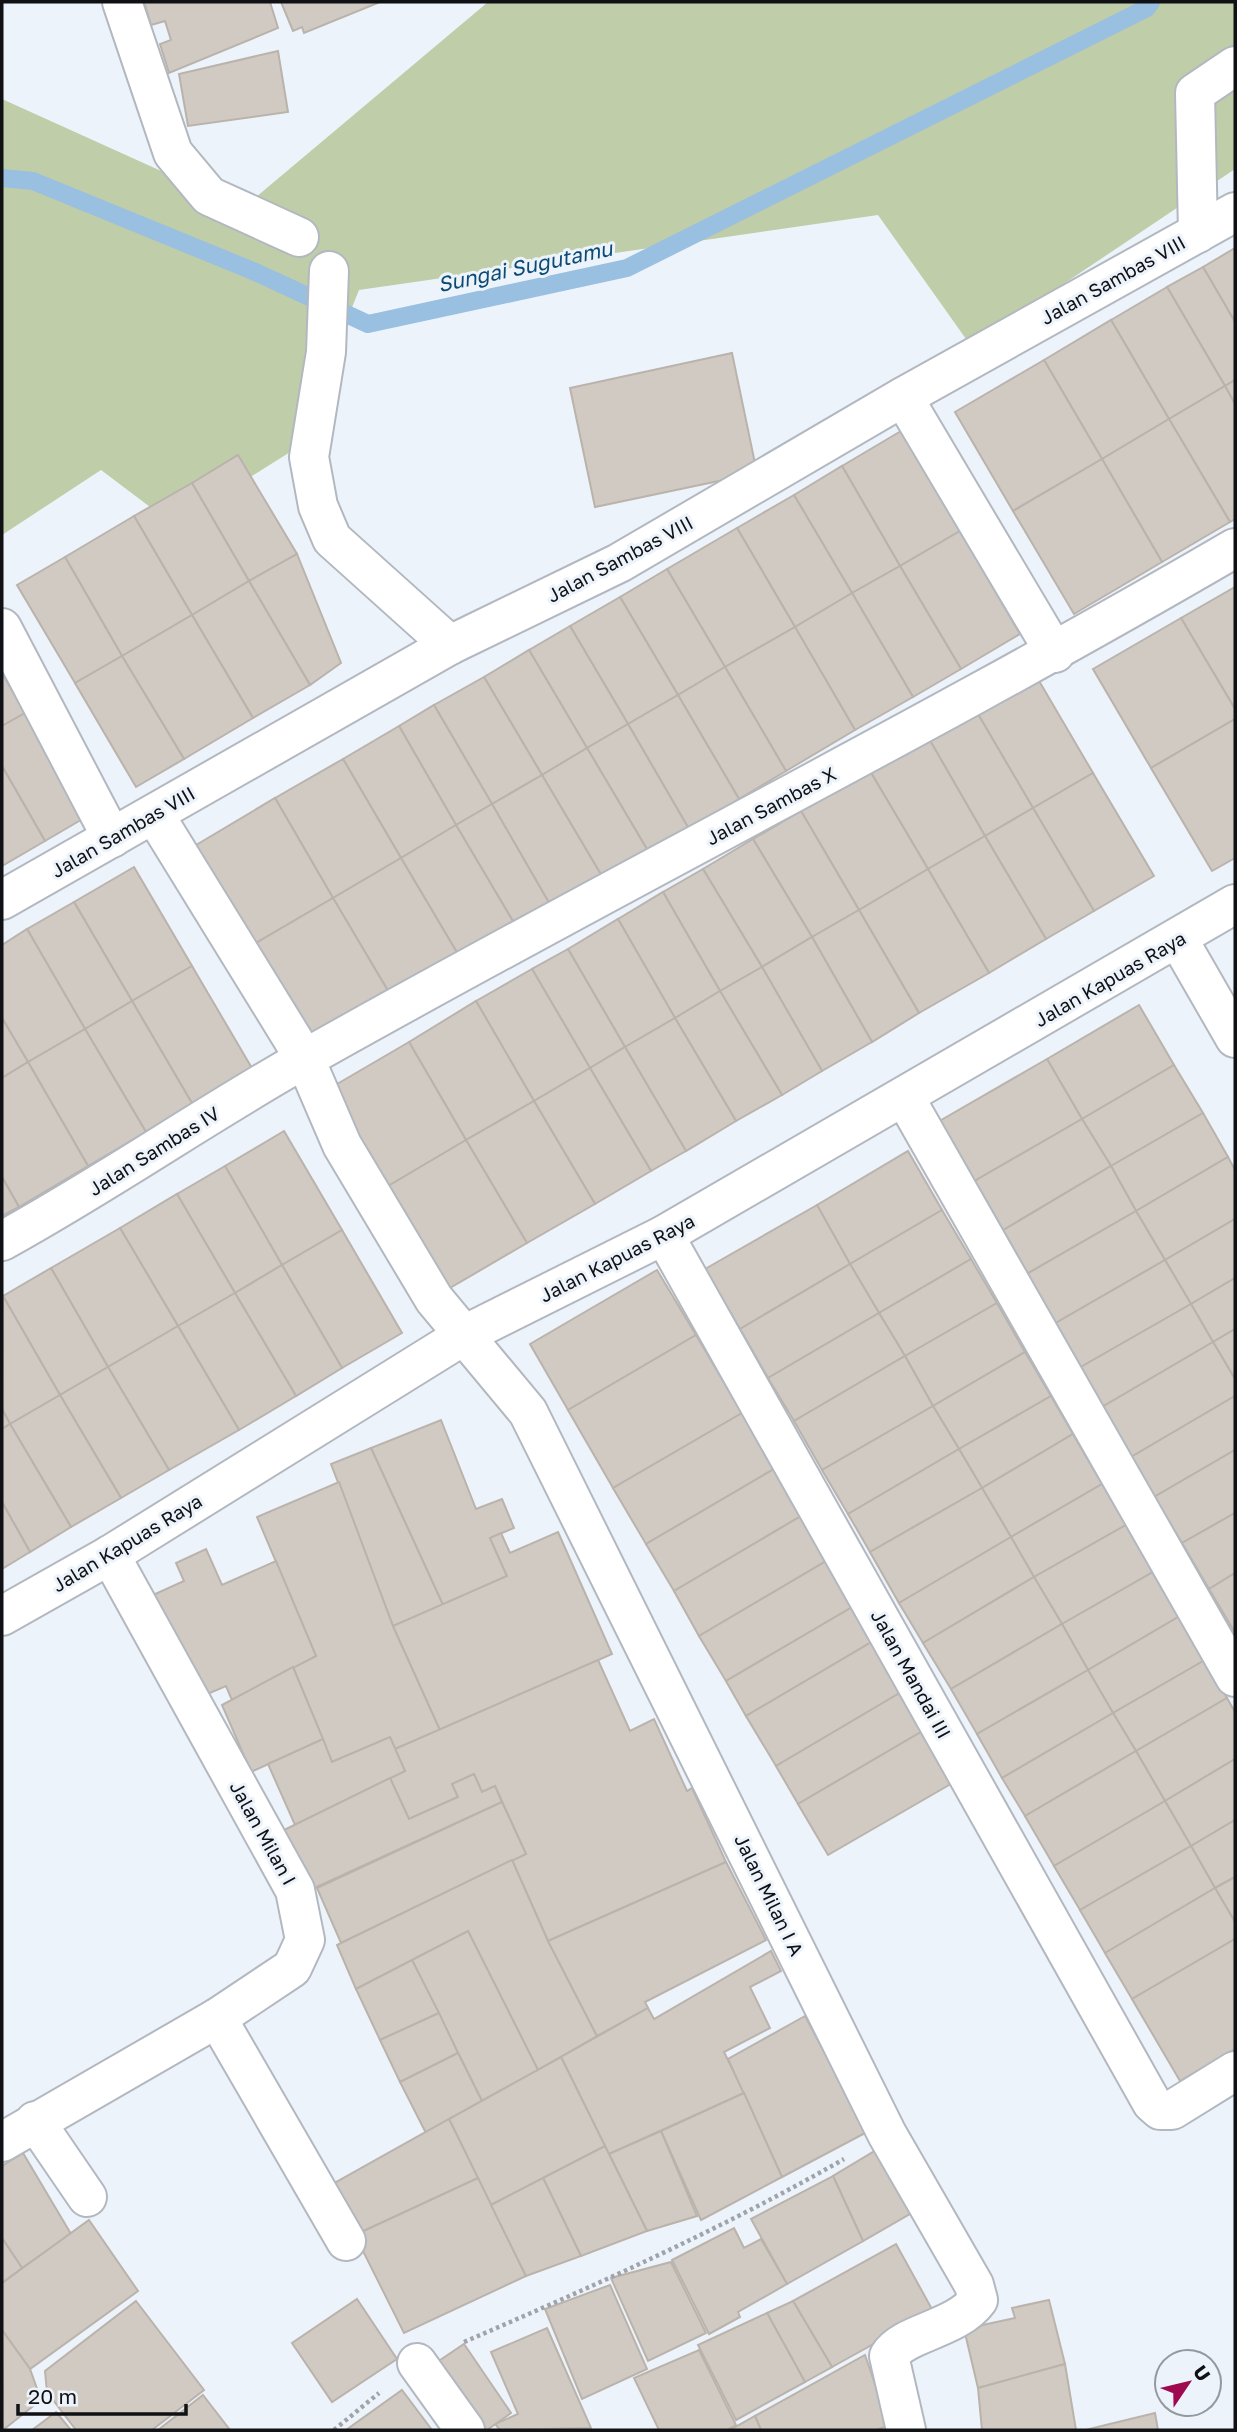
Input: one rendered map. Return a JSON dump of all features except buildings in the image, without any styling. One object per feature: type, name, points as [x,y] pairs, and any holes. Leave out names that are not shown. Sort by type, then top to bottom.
[{"type":"street","points":[[122,2],[173,153],[209,196],[299,237]]},
{"type":"street","points":[[1198,233],[1195,93],[1235,66]]},
{"type":"street","name":"Jalan Sambas VIII","points":[[2,900],[450,645],[619,563],[903,397],[1235,212]]},
{"type":"street","points":[[329,271],[326,352],[309,457],[318,506],[332,539],[450,645]]},
{"type":"street","points":[[903,397],[1055,653]]},
{"type":"street","name":"Jalan Sambas X","points":[[304,1059],[1055,653],[1235,548]]},
{"type":"street","points":[[2,628],[112,838]]},
{"type":"street","name":"Jalan Milan I A","points":[[154,814],[304,1059],[342,1145],[434,1299],[466,1334],[528,1412],[887,2134],[968,2272],[978,2300],[970,2311],[926,2335],[896,2346],[889,2356],[906,2430]]},
{"type":"street","name":"Jalan Kapuas Raya","points":[[2,1616],[110,1555],[466,1334],[664,1236],[1235,904]]},
{"type":"street","points":[[1178,939],[1235,1038]]},
{"type":"street","name":"Jalan Sambas IV","points":[[2,1241],[64,1207],[304,1059]]},
{"type":"street","points":[[905,1098],[1235,1677]]},
{"type":"street","name":"Jalan Mandai III","points":[[664,1236],[1152,2103],[1160,2110],[1172,2110],[1235,2071]]},
{"type":"street","name":"Jalan Milan I","points":[[2,2142],[217,2018],[292,1968],[305,1940],[295,1890],[110,1555]]},
{"type":"street","points":[[217,2018],[345,2241]]},
{"type":"street","points":[[35,2121],[87,2197]]},
{"type":"street","points":[[417,2363],[465,2430]]},
{"type":"path","points":[[334,2430],[417,2363],[533,2313],[710,2229],[794,2188],[887,2134]]},
{"type":"green space","points":[[488,2],[1235,2],[1235,169],[971,346],[878,215],[359,290],[295,449],[174,525],[101,470],[2,535],[2,99],[243,208]]},
{"type":"waterway","name":"Sungai Sugutamu","points":[[2,178],[33,181],[253,271],[368,324],[627,268],[1147,8],[1151,2]]}]
